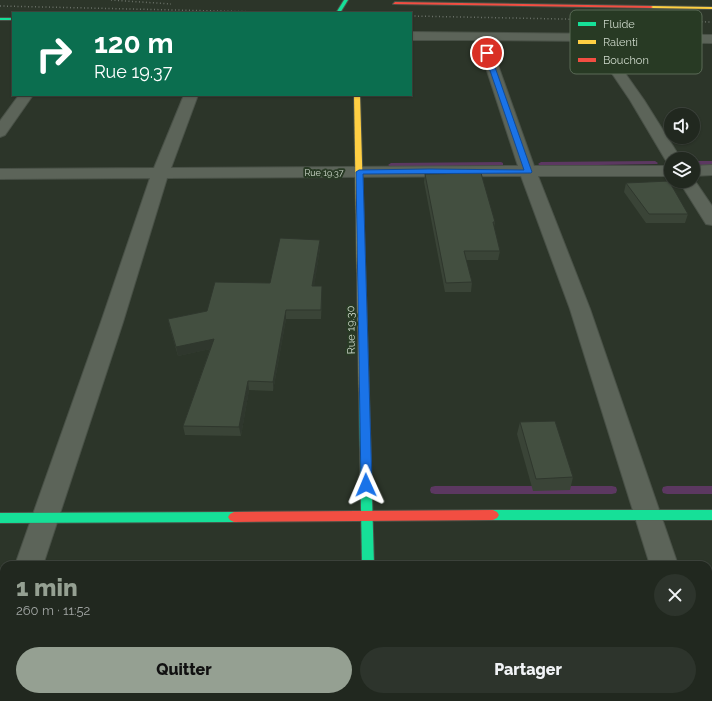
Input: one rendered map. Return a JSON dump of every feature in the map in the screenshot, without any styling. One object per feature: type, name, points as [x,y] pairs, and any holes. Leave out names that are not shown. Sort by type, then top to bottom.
[{"type":"street","points":[[339,12],[346,0]]},
{"type":"street","points":[[689,0],[712,0]]},
{"type":"street","points":[[391,12],[395,2],[712,8]]},
{"type":"street","points":[[0,19],[12,19]]},
{"type":"street","points":[[412,36],[570,38]]},
{"type":"street","points":[[482,38],[528,172],[580,309],[663,561]]},
{"type":"street","points":[[702,39],[712,39]]},
{"type":"street","points":[[619,74],[637,100],[669,152]]},
{"type":"street","points":[[0,132],[25,96]]},
{"type":"street","points":[[30,561],[160,174],[191,96]]},
{"type":"street","name":"Rue 19.30","points":[[357,96],[368,561]]},
{"type":"street","points":[[700,171],[712,170]]},
{"type":"street","name":"Rue 19.37","points":[[0,174],[664,171]]},
{"type":"street","points":[[691,188],[712,220]]},
{"type":"street","points":[[0,518],[647,514],[712,515]]},
{"type":"building","points":[[481,173],[495,222],[493,222],[500,251],[464,251],[472,282],[446,283],[425,174]]},
{"type":"building","points":[[664,181],[664,188],[673,188],[688,214],[649,214],[626,183]]},
{"type":"building","points":[[280,238],[320,240],[312,286],[322,286],[321,310],[286,310],[273,382],[248,381],[239,427],[183,426],[214,339],[176,347],[168,319],[207,311],[215,282],[270,283]]},
{"type":"building","points":[[555,421],[573,477],[536,479],[520,422]]},
{"type":"waterway","points":[[541,164],[655,163]]},
{"type":"waterway","points":[[700,163],[712,163]]},
{"type":"waterway","points":[[391,165],[501,164]]},
{"type":"waterway","points":[[435,490],[612,490]]},
{"type":"waterway","points":[[667,490],[712,490]]},
{"type":"railway","points":[[111,0],[171,4]]},
{"type":"railway","points":[[0,6],[261,12]]},
{"type":"railway","points":[[412,16],[570,19]]},
{"type":"railway","points":[[702,22],[712,22]]},
{"type":"traffic: fast","points":[[339,12],[346,0]]},
{"type":"traffic: fast","points":[[0,19],[12,19]]},
{"type":"traffic: fast","points":[[364,393],[368,561]]},
{"type":"traffic: fast","points":[[493,515],[712,515]]},
{"type":"traffic: fast","points":[[0,518],[234,517]]},
{"type":"traffic: slow","points":[[651,7],[712,8]]},
{"type":"traffic: slow","points":[[357,96],[364,393]]},
{"type":"traffic: jam","points":[[395,3],[651,7]]},
{"type":"traffic: jam","points":[[234,517],[493,515]]},
{"type":"route","points":[[366,485],[359,172],[528,172],[487,53]]}]
